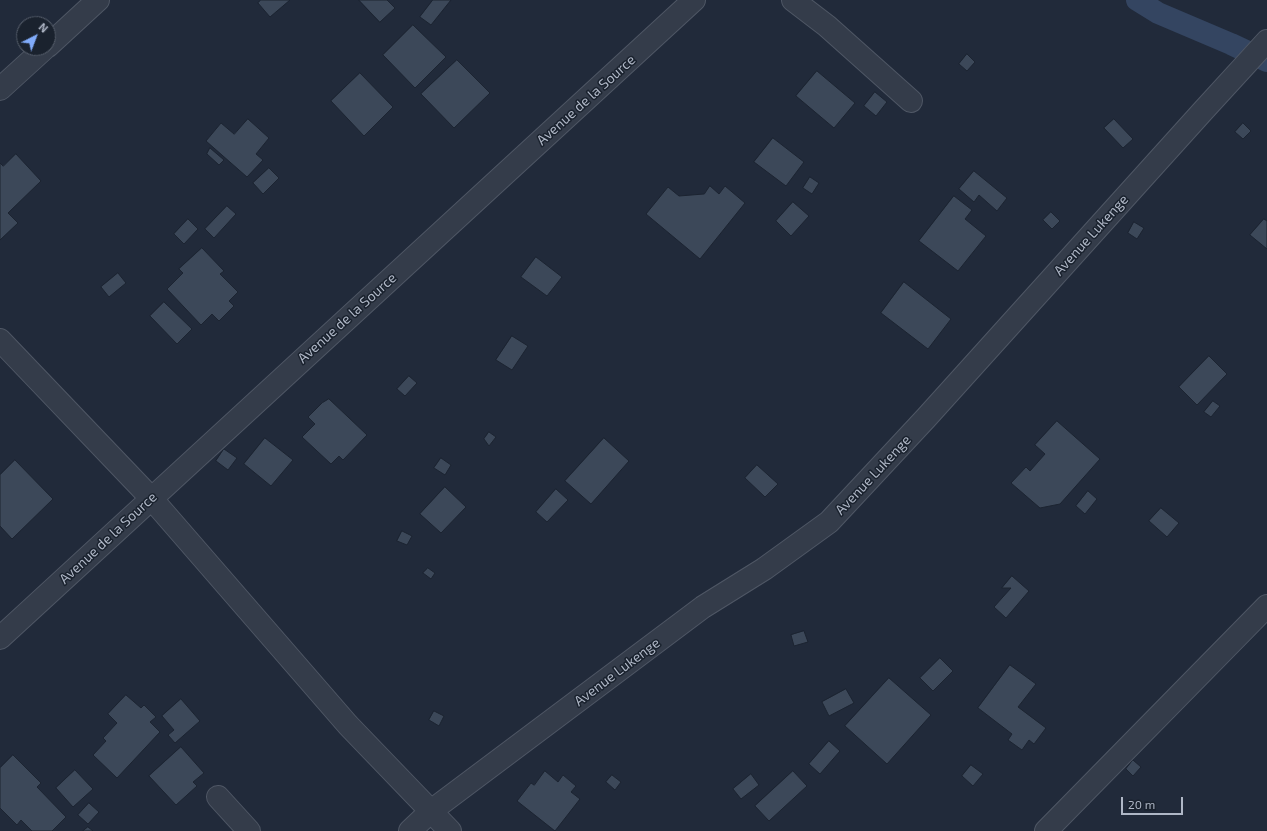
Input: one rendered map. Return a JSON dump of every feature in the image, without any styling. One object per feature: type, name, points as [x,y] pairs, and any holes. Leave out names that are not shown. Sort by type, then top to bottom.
[{"type":"street","points":[[56,39],[98,0]]},
{"type":"street","name":"Avenue de la Source","points":[[0,638],[694,0]]},
{"type":"street","points":[[793,0],[827,26],[911,102]]},
{"type":"street","name":"Avenue Lukenge","points":[[410,831],[431,811],[703,608],[764,569],[829,522],[926,418],[1267,41]]},
{"type":"street","points":[[0,89],[36,56]]},
{"type":"street","points":[[0,340],[151,498],[348,725],[450,831]]},
{"type":"street","points":[[1046,831],[1267,606]]},
{"type":"street","points":[[218,797],[249,831]]},
{"type":"building","points":[[261,0],[290,0],[270,17],[258,3]]},
{"type":"building","points":[[359,0],[387,0],[395,8],[380,22]]},
{"type":"building","points":[[433,0],[451,0],[431,25],[420,17]]},
{"type":"building","points":[[413,25],[446,57],[415,88],[383,55]]},
{"type":"building","points":[[967,54],[975,62],[967,71],[959,64]]},
{"type":"building","points":[[457,60],[490,93],[454,128],[421,94]]},
{"type":"building","points":[[817,71],[855,103],[834,128],[796,96]]},
{"type":"building","points":[[360,73],[393,107],[364,136],[331,101]]},
{"type":"building","points":[[875,92],[887,102],[876,116],[864,106]]},
{"type":"building","points":[[248,119],[269,138],[256,154],[263,160],[247,177],[206,141],[221,123],[234,134]]},
{"type":"building","points":[[1114,119],[1133,139],[1123,148],[1104,128]]},
{"type":"building","points":[[1243,123],[1251,131],[1243,139],[1235,132]]},
{"type":"building","points":[[773,138],[804,162],[786,186],[754,162]]},
{"type":"building","points":[[210,148],[224,160],[219,165],[207,154]]},
{"type":"building","points":[[16,154],[41,181],[8,213],[18,223],[0,240],[0,163],[3,166]]},
{"type":"building","points":[[269,168],[279,178],[263,194],[253,183]]},
{"type":"building","points":[[974,171],[1007,198],[997,211],[979,195],[974,202],[959,189]]},
{"type":"building","points":[[810,177],[819,183],[812,194],[803,188]]},
{"type":"building","points":[[710,186],[719,194],[725,186],[745,203],[700,259],[646,214],[668,187],[679,196],[704,194]]},
{"type":"building","points":[[954,196],[972,210],[965,219],[986,236],[958,271],[919,241]]},
{"type":"building","points":[[793,202],[809,216],[791,236],[776,221]]},
{"type":"building","points":[[227,206],[236,214],[214,238],[205,229]]},
{"type":"building","points":[[1051,212],[1060,221],[1052,229],[1043,220]]},
{"type":"building","points":[[188,219],[198,229],[184,244],[174,234]]},
{"type":"building","points":[[1264,219],[1267,221],[1267,249],[1250,235]]},
{"type":"building","points":[[1134,222],[1144,228],[1137,239],[1128,233]]},
{"type":"building","points":[[202,248],[224,271],[220,274],[238,292],[229,301],[234,306],[219,321],[212,314],[201,325],[167,289],[183,273],[179,269]]},
{"type":"building","points":[[536,257],[562,277],[547,296],[521,277]]},
{"type":"building","points":[[118,273],[126,283],[109,297],[101,287]]},
{"type":"building","points":[[904,282],[951,319],[928,349],[881,313]]},
{"type":"building","points":[[164,302],[192,329],[177,344],[150,316]]},
{"type":"building","points":[[512,336],[528,346],[512,370],[496,360]]},
{"type":"building","points":[[1209,356],[1227,374],[1197,405],[1179,387]]},
{"type":"building","points":[[409,376],[417,383],[405,396],[397,389]]},
{"type":"building","points":[[329,399],[367,435],[343,460],[339,456],[331,464],[302,437],[315,424],[308,417],[322,403]]},
{"type":"building","points":[[1213,401],[1220,406],[1211,417],[1204,412]]},
{"type":"building","points":[[1057,421],[1100,459],[1060,504],[1040,508],[1011,483],[1026,467],[1030,471],[1045,454],[1035,445]]},
{"type":"building","points":[[489,432],[496,437],[489,446],[484,439]]},
{"type":"building","points":[[265,438],[293,460],[271,486],[244,464]]},
{"type":"building","points":[[604,438],[629,461],[591,504],[565,481]]},
{"type":"building","points":[[224,449],[237,458],[228,470],[216,461]]},
{"type":"building","points":[[441,458],[451,465],[445,475],[434,468]]},
{"type":"building","points":[[15,460],[53,499],[12,539],[0,526],[0,475]]},
{"type":"building","points":[[757,465],[778,484],[765,497],[745,478]]},
{"type":"building","points":[[445,487],[466,507],[441,533],[420,514]]},
{"type":"building","points":[[556,489],[568,500],[547,522],[536,512]]},
{"type":"building","points":[[1088,491],[1097,499],[1085,514],[1076,506]]},
{"type":"building","points":[[1161,508],[1179,523],[1167,537],[1149,521]]},
{"type":"building","points":[[402,531],[412,536],[407,545],[397,541]]},
{"type":"building","points":[[428,568],[435,573],[431,579],[423,573]]},
{"type":"building","points":[[1012,576],[1029,591],[1006,618],[994,607],[1011,588],[1002,588]]},
{"type":"building","points":[[804,631],[808,642],[794,646],[791,635]]},
{"type":"building","points":[[940,658],[953,671],[933,691],[920,678]]},
{"type":"building","points":[[1010,665],[1036,684],[1018,707],[1046,728],[1034,744],[1029,740],[1022,750],[1008,740],[1012,734],[978,708]]},
{"type":"building","points":[[889,678],[931,715],[887,764],[845,726]]},
{"type":"building","points":[[846,689],[854,703],[829,716],[822,702]]},
{"type":"building","points":[[126,695],[141,708],[144,705],[156,717],[150,722],[160,732],[117,778],[93,755],[106,741],[103,738],[117,723],[108,714]]},
{"type":"building","points":[[181,699],[200,721],[175,743],[168,735],[174,730],[162,716]]},
{"type":"building","points":[[434,711],[444,716],[439,726],[429,720]]},
{"type":"building","points":[[829,741],[840,751],[820,774],[809,764]]},
{"type":"building","points":[[181,747],[204,773],[193,782],[197,786],[176,805],[149,776]]},
{"type":"building","points":[[13,755],[41,783],[37,787],[66,817],[52,831],[32,831],[21,820],[17,825],[0,808],[0,768]]},
{"type":"building","points":[[1133,760],[1141,767],[1133,776],[1126,769]]},
{"type":"building","points":[[971,765],[983,774],[973,786],[962,776]]},
{"type":"building","points":[[75,770],[93,789],[73,807],[56,788]]},
{"type":"building","points":[[545,771],[558,782],[563,775],[576,786],[571,792],[580,799],[555,831],[517,801],[531,783],[534,785]]},
{"type":"building","points":[[793,771],[807,786],[769,821],[755,806]]},
{"type":"building","points":[[751,774],[759,785],[741,799],[733,789]]},
{"type":"building","points":[[612,775],[621,782],[615,790],[606,782]]},
{"type":"building","points":[[89,803],[99,812],[88,824],[78,815]]},
{"type":"building","points":[[88,827],[93,831],[83,831]]},
{"type":"waterway","points":[[1137,0],[1158,13],[1267,61]]}]
